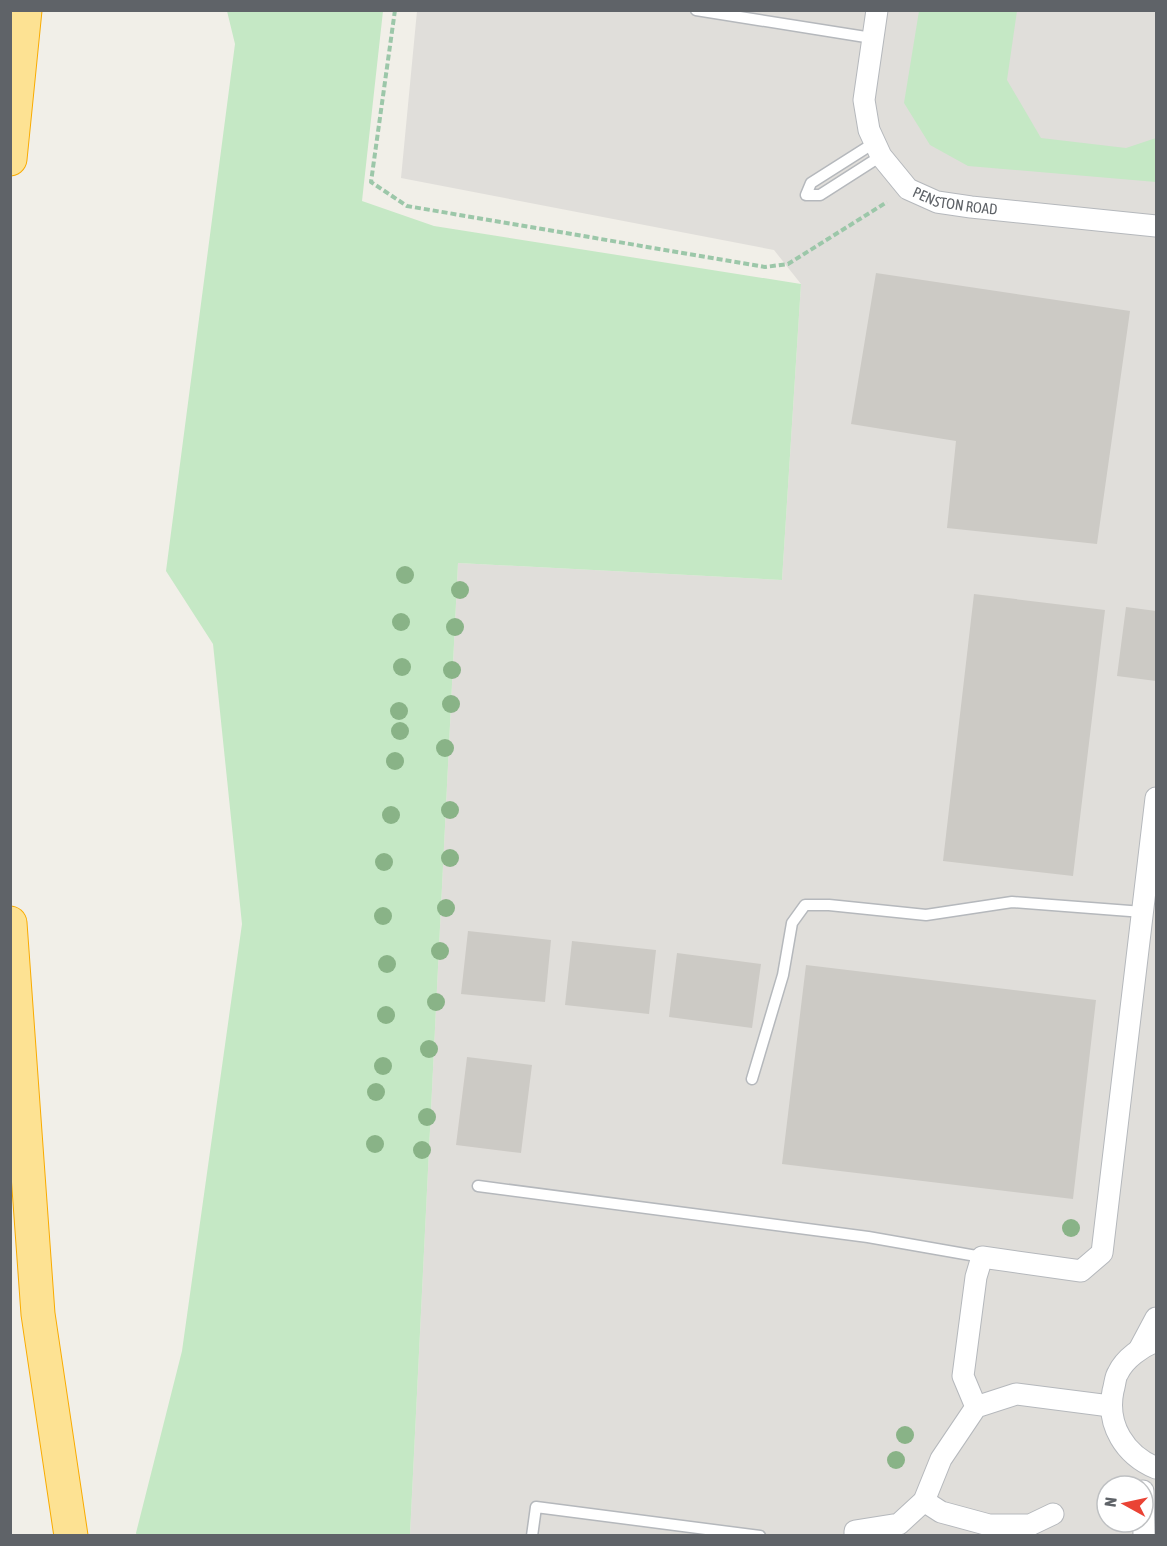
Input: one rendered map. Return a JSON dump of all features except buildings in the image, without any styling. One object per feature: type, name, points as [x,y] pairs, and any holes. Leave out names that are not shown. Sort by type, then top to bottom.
[{"type":"highway","points":[[10,159],[25,10]]},
{"type":"highway","points":[[10,923],[38,1314],[71,1536]]},
{"type":"street","name":"PENSTON ROAD","points":[[877,10],[864,100],[869,130],[878,150],[908,189],[937,202],[1156,226]]},
{"type":"street","points":[[976,1407],[963,1376],[976,1277],[982,1257],[1080,1271],[1102,1254],[1156,798]]},
{"type":"street","points":[[1149,1465],[1119,1438],[1110,1406],[1118,1373],[1148,1344],[1156,1318]]},
{"type":"street","points":[[855,1536],[855,1531],[899,1524],[924,1501],[941,1459],[976,1407],[1016,1394],[1110,1406]]},
{"type":"street","points":[[924,1501],[941,1512],[989,1525],[1030,1525],[1053,1514]]},
{"type":"lane","points":[[696,10],[872,39]]},
{"type":"lane","points":[[878,150],[820,195],[806,195],[811,183],[878,150]]},
{"type":"lane","points":[[752,1078],[783,975],[792,923],[805,905],[829,905],[926,915],[1012,902],[1143,912]]},
{"type":"lane","points":[[478,1186],[868,1237],[982,1257]]},
{"type":"lane","points":[[532,1536],[536,1506],[759,1536]]},
{"type":"path","points":[[395,10],[371,182],[407,206],[765,267],[788,264],[908,189]]},
{"type":"shaded area","points":[[417,11],[1156,11],[1156,1535],[410,1535],[458,563],[782,580],[801,284],[774,250],[401,178]]},
{"type":"green space","points":[[227,11],[383,11],[362,201],[434,226],[801,284],[782,580],[458,563],[410,1535],[137,1536],[136,1533],[182,1351],[242,924],[213,644],[166,571],[235,44]]},
{"type":"green space","points":[[919,11],[1017,11],[1007,80],[1041,138],[1126,148],[1156,138],[1156,182],[968,166],[930,145],[904,103]]}]
